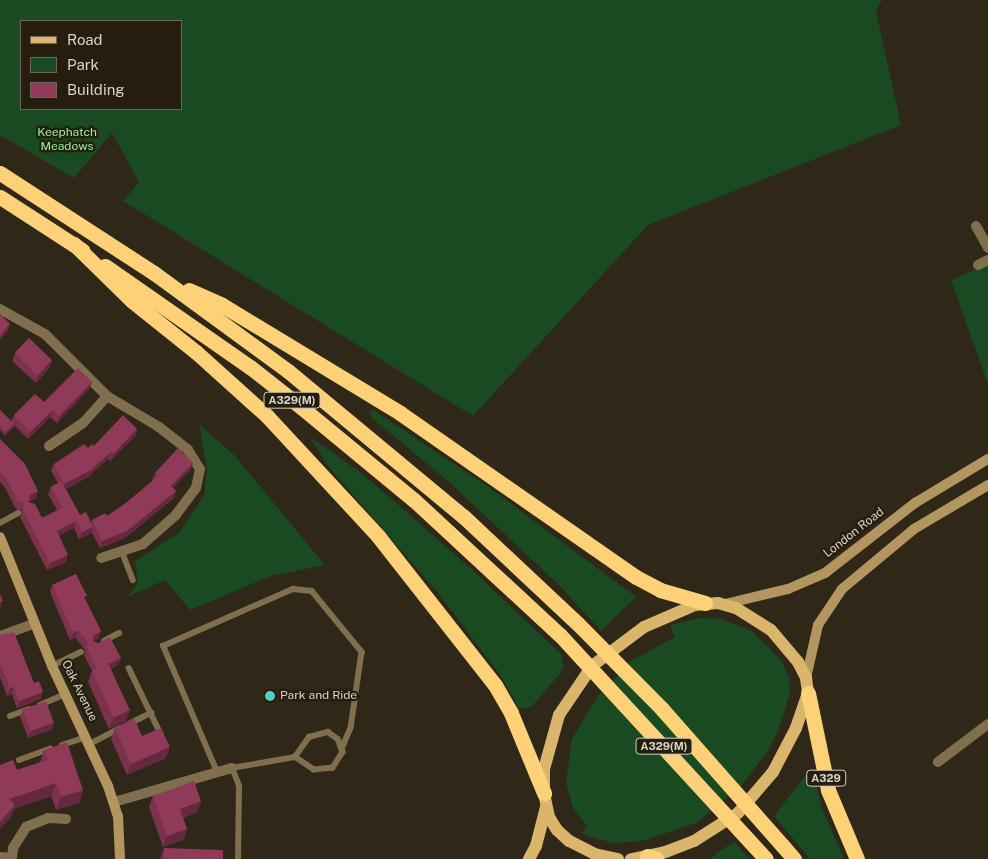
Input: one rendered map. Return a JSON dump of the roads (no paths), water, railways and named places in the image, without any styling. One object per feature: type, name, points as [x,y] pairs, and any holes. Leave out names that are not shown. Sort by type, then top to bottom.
[{"type":"highway","name":"A329(M)","points":[[0,173],[154,273],[241,335],[371,436],[464,516],[578,624],[662,709],[794,859]]},
{"type":"highway","name":"A329(M)","points":[[0,197],[74,244],[221,346],[301,407],[414,500],[560,634],[766,859]]},
{"type":"highway","name":"A329(M)","points":[[74,244],[132,301],[196,352],[260,410],[378,536],[496,685],[511,713],[545,800]]},
{"type":"highway","name":"A329(M)","points":[[154,273],[222,305],[400,413],[643,582],[660,590],[705,603]]},
{"type":"highway","name":"A329","points":[[808,693],[828,790],[857,859]]},
{"type":"main road","name":"London Road","points":[[725,604],[788,589],[825,573],[915,503],[988,459]]},
{"type":"main road","points":[[806,678],[818,625],[842,589],[914,529],[988,485]]},
{"type":"main road","name":"Oak Avenue","points":[[0,537],[17,573],[52,666],[88,740],[114,802],[120,829],[120,859]]},
{"type":"main road","points":[[529,859],[536,846],[545,800],[546,759],[554,726],[567,700],[592,666],[644,627],[677,611],[705,603],[725,604],[771,630],[798,662],[806,678],[808,693],[781,759],[738,813],[694,841],[652,858],[631,859]]},
{"type":"main road","points":[[545,800],[553,824],[565,838],[596,854],[618,859]]},
{"type":"street","points":[[976,226],[988,248]]},
{"type":"street","points":[[0,309],[45,334],[106,396],[159,427],[188,450],[200,468],[196,488],[176,515],[143,544],[101,558]]},
{"type":"street","points":[[49,446],[83,423],[106,396]]},
{"type":"street","points":[[0,636],[35,623]]},
{"type":"street","points":[[938,762],[988,724]]},
{"type":"street","points":[[114,802],[232,768]]},
{"type":"street","points":[[0,857],[12,858],[14,848],[26,827],[48,818],[66,819]]},
{"type":"lane","points":[[0,523],[18,513]]},
{"type":"lane","points":[[122,551],[133,580]]},
{"type":"lane","points":[[217,772],[163,646],[293,589],[312,591],[362,652],[351,728],[338,764],[327,771],[314,770],[295,757],[232,768],[239,786],[238,859]]},
{"type":"lane","points":[[94,646],[119,633]]},
{"type":"lane","points":[[52,666],[81,652]]},
{"type":"lane","points":[[129,668],[162,735]]},
{"type":"lane","points":[[10,716],[66,694]]},
{"type":"lane","points":[[20,760],[88,740],[151,713]]},
{"type":"lane","points":[[295,757],[309,737],[321,732],[334,735],[342,749]]},
{"type":"place","name":"Park and Ride","points":[[270,696]]},
{"type":"park label","name":"Keephatch Meadows","points":[[67,140]]}]
